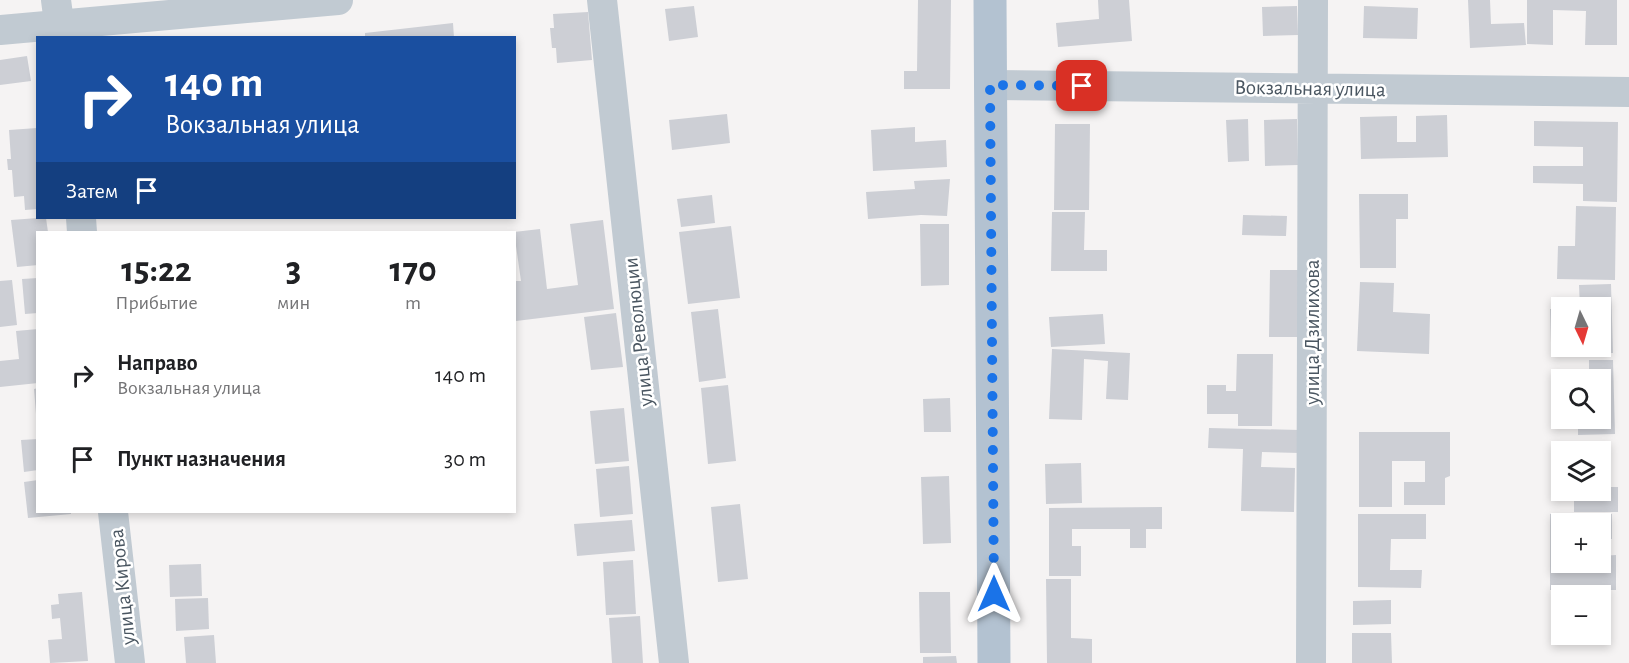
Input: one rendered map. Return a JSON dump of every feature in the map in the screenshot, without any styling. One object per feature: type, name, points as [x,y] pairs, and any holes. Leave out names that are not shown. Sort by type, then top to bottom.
[{"type":"main road","points":[[990,0],[994,663]]},
{"type":"street","points":[[0,30],[59,21],[338,0]]},
{"type":"street","name":"улица Революции","points":[[602,0],[674,663]]},
{"type":"street","name":"улица Дзилихова","points":[[1311,663],[1312,0]]},
{"type":"street","name":"Вокзальная улица","points":[[990,85],[1629,92]]},
{"type":"street","name":"улица Кирова","points":[[113,513],[130,663]]},
{"type":"building","points":[[918,0],[951,0],[950,89],[904,89],[904,71],[917,71]]},
{"type":"building","points":[[1098,0],[1129,0],[1132,41],[1058,47],[1056,23],[1099,19]]},
{"type":"building","points":[[1468,0],[1490,0],[1491,24],[1524,23],[1526,45],[1470,48]]},
{"type":"building","points":[[1527,0],[1617,0],[1617,45],[1585,45],[1586,11],[1553,10],[1553,45],[1527,44]]},
{"type":"building","points":[[694,6],[698,37],[669,41],[665,9]]},
{"type":"building","points":[[1297,6],[1298,35],[1263,36],[1262,7]]},
{"type":"building","points":[[1364,6],[1418,8],[1417,39],[1363,38]]},
{"type":"building","points":[[588,12],[592,60],[557,63],[556,48],[552,48],[550,28],[554,28],[553,14]]},
{"type":"building","points":[[453,23],[454,36],[365,36],[365,33]]},
{"type":"building","points":[[27,56],[31,81],[0,85],[0,60]]},
{"type":"building","points":[[727,114],[730,143],[672,150],[669,120]]},
{"type":"building","points":[[1447,115],[1448,157],[1361,159],[1360,117],[1397,116],[1397,142],[1416,142],[1416,116]]},
{"type":"building","points":[[1248,119],[1249,161],[1228,162],[1226,120]]},
{"type":"building","points":[[1297,119],[1298,165],[1265,166],[1264,120]]},
{"type":"building","points":[[1534,121],[1618,122],[1617,202],[1583,201],[1583,184],[1533,183],[1533,166],[1583,166],[1583,147],[1534,146]]},
{"type":"building","points":[[1055,124],[1090,124],[1089,210],[1054,210]]},
{"type":"building","points":[[915,127],[915,142],[946,140],[947,167],[873,171],[871,130]]},
{"type":"building","points":[[36,128],[36,209],[25,210],[24,196],[14,197],[12,170],[8,170],[7,159],[11,159],[9,130]]},
{"type":"building","points":[[950,179],[947,216],[921,215],[868,219],[866,192],[915,189],[914,181]]},
{"type":"building","points":[[1359,194],[1408,194],[1408,219],[1396,219],[1396,268],[1360,268]]},
{"type":"building","points":[[712,195],[715,223],[681,227],[677,199]]},
{"type":"building","points":[[1576,206],[1616,207],[1615,280],[1557,279],[1558,246],[1575,246]]},
{"type":"building","points":[[1052,212],[1085,212],[1084,250],[1107,250],[1107,271],[1051,271]]},
{"type":"building","points":[[1243,215],[1287,216],[1286,236],[1242,235]]},
{"type":"building","points":[[46,219],[48,231],[36,231],[36,265],[17,267],[11,220]]},
{"type":"building","points":[[603,220],[614,309],[516,321],[516,281],[521,281],[516,232],[540,229],[547,289],[578,285],[570,224]]},
{"type":"building","points":[[920,224],[949,224],[949,285],[921,286]]},
{"type":"building","points":[[731,226],[740,298],[688,304],[679,232]]},
{"type":"building","points":[[1270,270],[1300,270],[1300,337],[1269,337]]},
{"type":"building","points":[[36,278],[36,313],[25,314],[22,279]]},
{"type":"building","points":[[12,280],[17,325],[0,327],[0,281]]},
{"type":"building","points":[[1360,282],[1394,283],[1393,312],[1430,314],[1429,354],[1357,351]]},
{"type":"building","points":[[1611,284],[1613,353],[1611,353],[1611,297],[1580,297],[1579,285]]},
{"type":"building","points":[[718,309],[726,378],[699,382],[691,312]]},
{"type":"building","points":[[616,313],[623,367],[591,370],[584,317]]},
{"type":"building","points":[[1103,314],[1105,344],[1051,347],[1049,317]]},
{"type":"building","points":[[36,329],[36,383],[0,387],[0,361],[19,359],[16,331]]},
{"type":"building","points":[[1052,349],[1130,353],[1128,400],[1106,399],[1108,361],[1084,359],[1082,420],[1049,419]]},
{"type":"building","points":[[1237,354],[1273,354],[1272,426],[1238,426],[1238,414],[1207,414],[1207,385],[1226,385],[1226,391],[1236,391]]},
{"type":"building","points":[[1589,360],[1613,360],[1615,434],[1578,435],[1578,429],[1611,429],[1611,369],[1589,369]]},
{"type":"building","points":[[728,385],[736,461],[708,464],[701,388]]},
{"type":"building","points":[[36,388],[36,414],[34,389]]},
{"type":"building","points":[[950,398],[951,432],[924,432],[923,399]]},
{"type":"building","points":[[624,408],[629,461],[595,464],[590,411]]},
{"type":"building","points":[[1209,428],[1300,430],[1300,453],[1262,452],[1261,467],[1295,468],[1294,512],[1241,511],[1243,449],[1208,448]]},
{"type":"building","points":[[1359,432],[1450,432],[1450,476],[1445,478],[1445,505],[1404,505],[1404,482],[1425,482],[1425,461],[1392,461],[1392,507],[1359,507]]},
{"type":"building","points":[[36,439],[36,470],[24,472],[21,440]]},
{"type":"building","points":[[1081,463],[1082,503],[1046,504],[1045,464]]},
{"type":"building","points":[[629,466],[633,514],[600,517],[596,469]]},
{"type":"building","points":[[949,476],[951,543],[923,544],[921,477]]},
{"type":"building","points":[[36,480],[36,513],[71,514],[28,518],[24,482]]},
{"type":"building","points":[[1611,487],[1618,487],[1618,512],[1574,512],[1574,501],[1611,501]]},
{"type":"building","points":[[740,504],[748,579],[718,582],[711,507]]},
{"type":"building","points":[[1162,507],[1162,529],[1146,529],[1146,548],[1130,548],[1130,529],[1072,529],[1072,546],[1081,546],[1081,576],[1049,576],[1049,508]]},
{"type":"building","points":[[1358,514],[1426,514],[1426,539],[1391,539],[1390,570],[1422,570],[1421,588],[1358,587]]},
{"type":"building","points":[[1551,514],[1551,573],[1611,573],[1611,555],[1616,555],[1616,590],[1611,590],[1611,585],[1551,585],[1550,590]]},
{"type":"building","points":[[1611,514],[1612,514],[1611,539]]},
{"type":"building","points":[[632,520],[635,551],[577,556],[574,524]]},
{"type":"building","points":[[633,560],[636,614],[606,615],[603,562]]},
{"type":"building","points":[[201,564],[202,596],[170,597],[169,565]]},
{"type":"building","points":[[1046,579],[1071,579],[1071,638],[1092,639],[1092,663],[1047,663]]},
{"type":"building","points":[[82,592],[88,661],[50,663],[48,640],[62,639],[60,618],[52,619],[51,605],[59,604],[58,594]]},
{"type":"building","points":[[919,592],[950,592],[951,653],[920,653]]},
{"type":"building","points":[[208,598],[209,629],[176,631],[175,599]]},
{"type":"building","points":[[1391,600],[1391,624],[1353,625],[1353,601]]},
{"type":"building","points":[[640,616],[643,663],[612,663],[609,618]]},
{"type":"building","points":[[1352,633],[1391,633],[1392,663],[1352,663]]},
{"type":"building","points":[[214,635],[216,663],[186,663],[184,637]]},
{"type":"building","points":[[956,656],[957,663],[923,663],[923,657]]},
{"type":"route","points":[[994,594],[990,85],[1082,86]]}]
